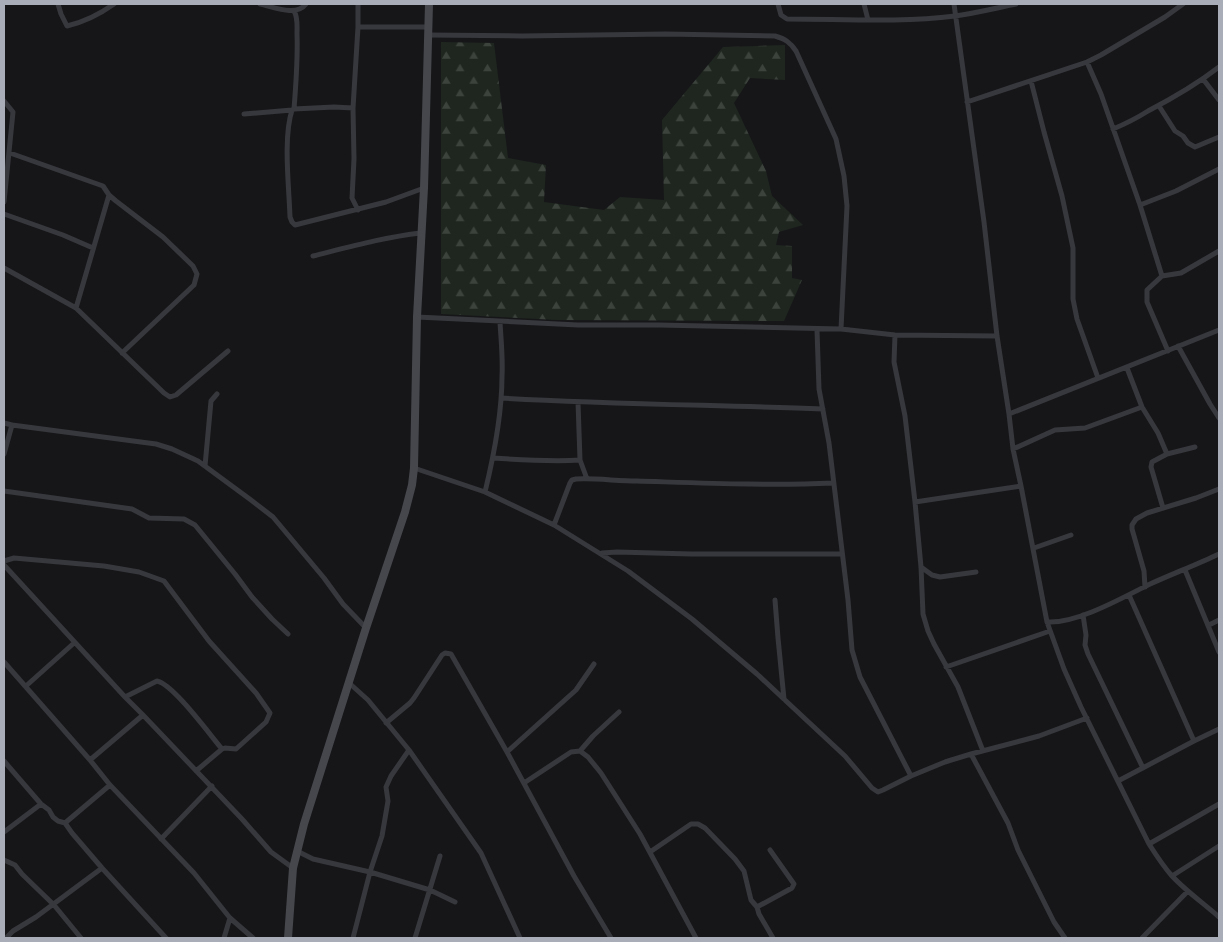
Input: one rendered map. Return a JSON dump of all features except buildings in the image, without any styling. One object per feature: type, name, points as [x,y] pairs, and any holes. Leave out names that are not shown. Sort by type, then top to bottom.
[{"type":"main road","points":[[288,938],[293,868],[304,824],[348,682],[406,512],[412,485],[417,316],[424,188],[429,4]]},
{"type":"street","points":[[58,4],[67,26],[102,12],[114,4]]},
{"type":"street","points":[[260,4],[294,11],[302,9],[306,4]]},
{"type":"street","points":[[358,4],[353,108],[354,159],[352,198],[358,210]]},
{"type":"street","points":[[778,4],[780,14],[787,19],[868,20],[956,16],[1016,4]]},
{"type":"street","points":[[864,4],[868,20]]},
{"type":"street","points":[[954,4],[1013,449],[1050,632],[1064,669],[1149,844],[1172,876],[1219,916]]},
{"type":"street","points":[[967,102],[1087,62],[1165,17],[1183,4]]},
{"type":"street","points":[[294,11],[297,20],[298,57],[293,109],[288,121],[290,217],[293,224],[358,210],[424,188]]},
{"type":"street","points":[[358,27],[522,36],[666,34],[775,36],[784,39],[796,51],[836,139],[844,176],[848,206],[841,329]]},
{"type":"street","points":[[1087,62],[1101,94],[1140,205],[1162,276]]},
{"type":"street","points":[[1113,130],[1159,106],[1204,79],[1219,67]]},
{"type":"street","points":[[1204,79],[1219,100]]},
{"type":"street","points":[[1031,81],[1062,196],[1073,248],[1073,299],[1077,319],[1098,378]]},
{"type":"street","points":[[4,101],[13,112],[4,202]]},
{"type":"street","points":[[1159,106],[1175,131],[1183,136],[1191,145],[1195,147],[1219,137]]},
{"type":"street","points":[[244,114],[293,109],[353,108]]},
{"type":"street","points":[[10,153],[103,186],[109,195],[163,237],[193,266],[197,274],[194,285],[122,353]]},
{"type":"street","points":[[1140,205],[1176,191],[1219,169]]},
{"type":"street","points":[[76,308],[109,195]]},
{"type":"street","points":[[4,214],[93,248]]},
{"type":"street","points":[[313,256],[373,241],[422,233]]},
{"type":"street","points":[[1168,351],[1147,302],[1147,290],[1162,276],[1181,273],[1219,251]]},
{"type":"street","points":[[4,268],[76,308],[170,397],[176,395],[228,351]]},
{"type":"street","points":[[417,316],[578,325],[841,329],[895,335],[997,336]]},
{"type":"street","points":[[485,492],[493,458],[501,398],[500,322]]},
{"type":"street","points":[[818,330],[819,389],[829,443],[854,660],[860,677],[911,776]]},
{"type":"street","points":[[1009,414],[1219,330]]},
{"type":"street","points":[[895,335],[894,362],[905,416],[915,502],[924,614],[928,631],[958,687],[983,751]]},
{"type":"street","points":[[1178,346],[1219,418]]},
{"type":"street","points":[[1127,368],[1142,407],[1158,433],[1167,454]]},
{"type":"street","points":[[205,466],[211,402],[217,394]]},
{"type":"street","points":[[501,398],[823,409]]},
{"type":"street","points":[[578,402],[580,460],[587,479]]},
{"type":"street","points":[[1013,449],[1055,430],[1085,428],[1142,407]]},
{"type":"street","points":[[4,423],[156,444],[184,454],[205,466],[273,517],[343,604],[366,628]]},
{"type":"street","points":[[4,454],[12,425]]},
{"type":"street","points":[[1163,508],[1151,464],[1167,454],[1195,447]]},
{"type":"street","points":[[493,458],[560,462],[580,460]]},
{"type":"street","points":[[414,468],[485,492],[554,525],[628,571],[692,619],[757,674],[845,756],[872,788],[878,792],[945,762],[1039,736],[1087,718]]},
{"type":"street","points":[[554,525],[570,483],[576,479],[751,485],[833,483]]},
{"type":"street","points":[[915,502],[1021,486]]},
{"type":"street","points":[[1145,587],[1144,570],[1132,525],[1136,519],[1219,488]]},
{"type":"street","points":[[4,491],[132,509],[149,518],[184,519],[195,524],[236,574],[252,597],[288,634]]},
{"type":"street","points":[[1034,548],[1071,535]]},
{"type":"street","points":[[601,553],[841,554]]},
{"type":"street","points":[[1048,622],[1060,622],[1083,615],[1219,554]]},
{"type":"street","points":[[4,561],[14,558],[104,566],[139,572],[164,580],[209,641],[256,693],[270,713],[266,722],[236,749],[225,748],[196,772]]},
{"type":"street","points":[[4,565],[74,643],[196,772],[212,786],[272,852],[293,868]]},
{"type":"street","points":[[921,567],[932,575],[940,577],[976,572]]},
{"type":"street","points":[[1184,570],[1219,652]]},
{"type":"street","points":[[1129,595],[1194,741]]},
{"type":"street","points":[[775,600],[784,699]]},
{"type":"street","points":[[1083,615],[1086,635],[1085,646],[1088,654],[1143,768]]},
{"type":"street","points":[[1209,625],[1219,620]]},
{"type":"street","points":[[946,667],[1050,632]]},
{"type":"street","points":[[26,686],[74,643]]},
{"type":"street","points":[[386,722],[410,703],[442,655],[448,653],[453,656],[574,876],[611,938]]},
{"type":"street","points":[[4,662],[110,785],[194,873],[230,918],[253,938]]},
{"type":"street","points":[[507,752],[576,690],[594,664]]},
{"type":"street","points":[[125,697],[157,681],[163,683],[180,699],[222,750]]},
{"type":"street","points":[[348,682],[368,700],[409,750],[481,853],[520,938]]},
{"type":"street","points":[[524,783],[572,752],[580,751],[619,712]]},
{"type":"street","points":[[90,760],[143,715]]},
{"type":"street","points":[[1118,781],[1219,729]]},
{"type":"street","points":[[353,938],[370,872],[382,836],[388,801],[386,787],[391,776],[409,750]]},
{"type":"street","points":[[580,751],[588,757],[601,773],[640,834],[696,938]]},
{"type":"street","points":[[970,754],[1008,824],[1018,850],[1054,922],[1065,938]]},
{"type":"street","points":[[4,761],[58,822],[65,822],[110,785]]},
{"type":"street","points":[[160,839],[212,786]]},
{"type":"street","points":[[4,832],[41,804]]},
{"type":"street","points":[[1149,844],[1219,804]]},
{"type":"street","points":[[65,822],[102,868],[166,938]]},
{"type":"street","points":[[650,852],[691,824],[698,824],[705,828],[744,871],[751,900],[757,907],[773,938]]},
{"type":"street","points":[[1172,876],[1219,846]]},
{"type":"street","points":[[757,907],[792,888],[794,884],[770,850]]},
{"type":"street","points":[[297,851],[313,859],[370,872],[430,890],[455,902]]},
{"type":"street","points":[[415,938],[440,856]]},
{"type":"street","points":[[4,860],[15,865],[54,905],[81,938]]},
{"type":"street","points":[[6,938],[13,931],[54,905],[102,868]]},
{"type":"street","points":[[1142,938],[1188,891]]},
{"type":"street","points":[[224,938],[230,918]]},
{"type":"green space","points":[[441,42],[494,43],[508,158],[546,165],[544,202],[604,210],[620,197],[664,200],[662,120],[723,47],[785,45],[785,80],[750,78],[734,103],[766,171],[772,196],[803,225],[779,232],[776,245],[792,246],[792,278],[802,280],[784,321],[557,320],[441,314]]}]
